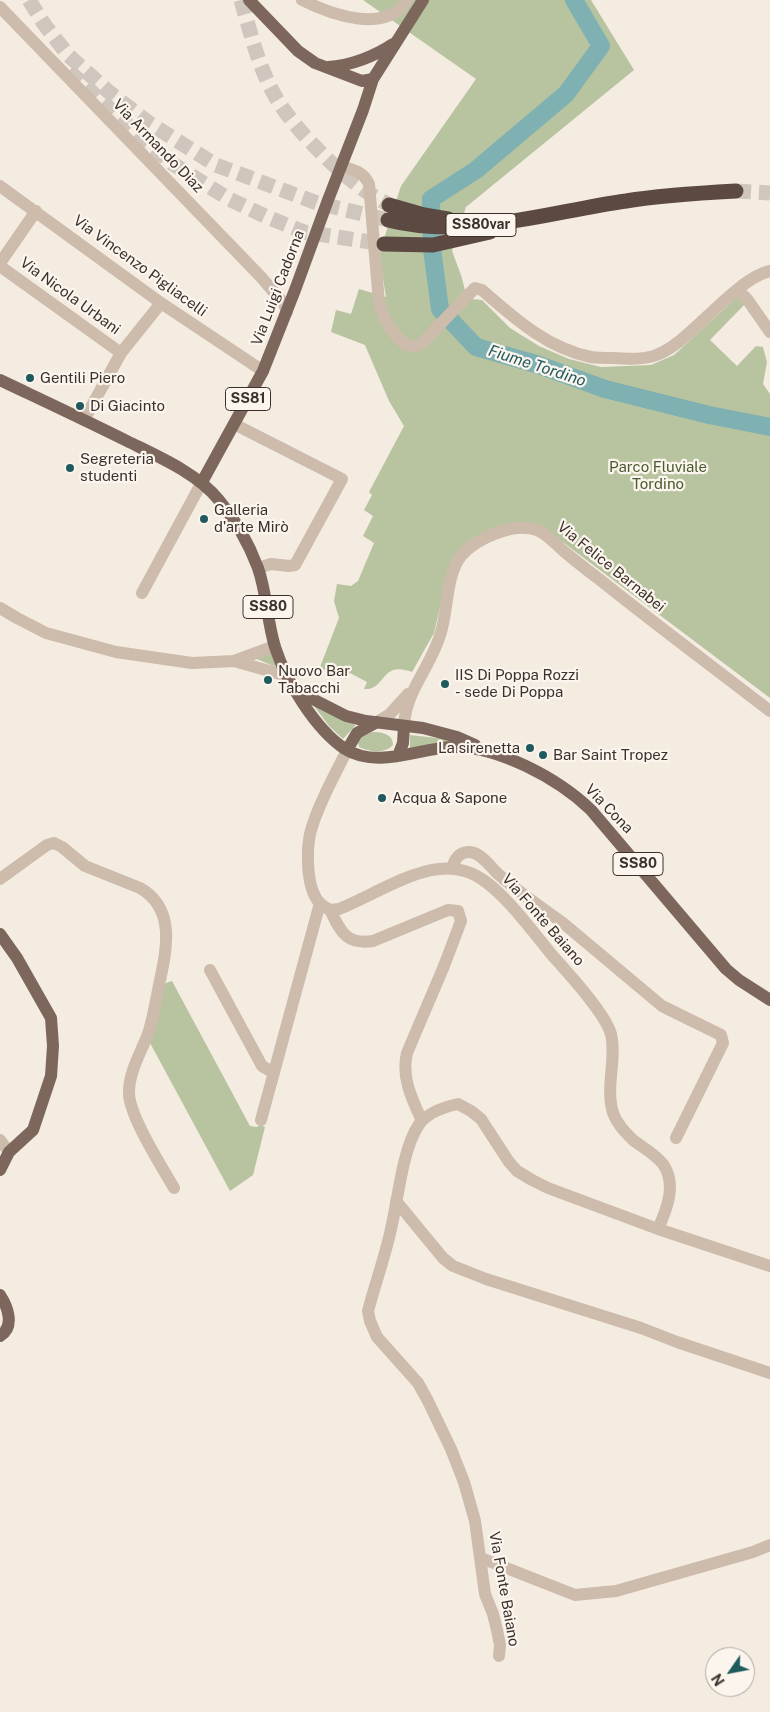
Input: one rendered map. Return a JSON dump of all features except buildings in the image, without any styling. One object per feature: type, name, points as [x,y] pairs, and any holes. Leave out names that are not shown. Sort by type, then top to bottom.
[{"type":"highway","points":[[388,244],[433,245],[539,216],[626,201],[736,191]]},
{"type":"highway","points":[[393,214],[447,219],[539,216]]},
{"type":"main road","points":[[249,0],[298,51],[315,63],[323,67],[368,77],[396,43],[423,0]]},
{"type":"main road","points":[[323,67],[380,53],[396,43]]},
{"type":"main road","name":"SS81","points":[[363,58],[373,60],[368,77],[355,74],[354,67],[363,58]]},
{"type":"main road","name":"Via Luigi Cadorna","points":[[202,482],[263,371],[287,312],[367,97],[368,77]]},
{"type":"main road","name":"SS80","points":[[0,380],[151,453],[202,482],[217,497],[242,534],[258,568],[266,596],[275,646],[287,676],[326,732],[347,750]]},
{"type":"main road","name":"SS80","points":[[295,689],[346,716],[377,722]]},
{"type":"main road","points":[[347,750],[357,733],[377,722]]},
{"type":"main road","name":"Via Cona","points":[[377,722],[423,728],[448,734],[528,767],[552,780],[580,799],[616,838],[716,959],[739,980],[770,1000]]},
{"type":"main road","points":[[398,756],[404,726]]},
{"type":"main road","name":"Via Cona","points":[[347,750],[368,757],[381,758],[434,748],[453,747],[488,752]]},
{"type":"main road","points":[[0,934],[51,1018],[52,1037],[51,1076],[33,1130],[9,1152],[0,1170]]},
{"type":"main road","points":[[0,1295],[7,1310],[9,1324],[5,1333],[0,1336]]},
{"type":"street","points":[[302,0],[319,9],[339,16],[363,18],[395,14],[407,0]]},
{"type":"street","name":"Via Armando Diaz","points":[[0,6],[272,290],[284,304],[287,312]]},
{"type":"street","points":[[341,166],[365,176],[369,184],[379,303],[383,316],[390,328],[404,343],[410,346],[421,344],[475,288],[482,290],[524,326],[558,346],[591,357],[650,358],[668,350],[689,334],[714,309],[738,290],[763,273],[770,271]]},
{"type":"street","name":"Via Vincenzo Pigliacelli","points":[[0,186],[161,303],[263,371]]},
{"type":"street","points":[[0,264],[36,211]]},
{"type":"street","name":"Via Nicola Urbani","points":[[0,264],[121,353]]},
{"type":"street","points":[[272,290],[284,294],[295,290]]},
{"type":"street","points":[[738,290],[747,299],[770,332]]},
{"type":"street","points":[[84,420],[121,353],[161,303]]},
{"type":"street","points":[[234,424],[342,479],[295,564],[290,566],[272,564],[258,568]]},
{"type":"street","points":[[142,593],[202,482]]},
{"type":"street","name":"Via Felice Barnabei","points":[[404,726],[404,714],[414,686],[441,633],[452,578],[462,556],[492,535],[526,528],[546,535],[565,553],[770,711]]},
{"type":"street","points":[[0,608],[46,633],[116,652],[192,663],[234,661],[275,646]]},
{"type":"street","points":[[234,661],[287,676]]},
{"type":"street","name":"Via Felice Barnabei","points":[[377,722],[396,708],[414,686]]},
{"type":"street","points":[[347,750],[312,826],[308,841],[310,881],[315,897],[325,907],[346,936],[354,941],[361,942],[373,940],[448,910],[458,911],[460,915],[460,921],[444,966],[404,1064],[408,1086],[422,1120],[442,1108],[458,1104],[481,1119],[509,1162],[517,1171],[532,1180],[548,1188],[658,1229],[770,1266]]},
{"type":"street","points":[[0,879],[48,845],[54,843],[62,847],[85,866],[104,875],[127,882],[148,893],[156,904],[167,930],[167,949],[151,1023],[129,1085],[129,1098],[134,1114],[174,1188]]},
{"type":"street","points":[[452,869],[454,861],[462,853],[467,852],[479,856],[510,884],[563,923],[662,1006],[721,1035],[723,1043],[676,1138]]},
{"type":"street","name":"Via Fonte Baiano","points":[[325,907],[338,909],[429,870],[452,869],[465,871],[480,876],[500,892],[607,1023],[612,1042],[611,1102],[614,1113],[625,1133],[657,1158],[663,1164],[668,1174],[670,1198],[658,1229]]},
{"type":"street","points":[[261,1120],[325,907]]},
{"type":"street","points":[[210,970],[262,1066],[274,1073]]},
{"type":"street","name":"Via Fonte Baiano","points":[[422,1120],[410,1142],[391,1229],[368,1311],[376,1337],[418,1384],[451,1449],[464,1482],[475,1521],[484,1594],[494,1614],[500,1645],[499,1656]]},
{"type":"street","points":[[0,1140],[9,1152]]},
{"type":"street","points":[[396,1201],[443,1258],[453,1266],[486,1279],[641,1328],[770,1373]]},
{"type":"street","points":[[480,1558],[575,1595],[616,1591],[753,1552],[770,1545]]},
{"type":"green space","name":"Parco Fluviale Tordino","points":[[363,0],[591,0],[634,70],[466,207],[452,251],[465,290],[472,299],[482,300],[510,328],[539,346],[569,359],[601,367],[651,365],[674,355],[737,297],[745,304],[710,340],[737,366],[756,346],[763,347],[767,362],[763,384],[770,394],[770,698],[552,534],[530,523],[476,537],[441,603],[434,633],[412,672],[402,669],[394,670],[376,686],[364,689],[367,682],[350,673],[346,679],[328,668],[326,671],[320,667],[339,618],[334,601],[337,584],[351,586],[358,581],[374,543],[363,536],[373,516],[364,510],[372,495],[369,492],[404,426],[389,401],[365,345],[331,332],[336,310],[351,314],[359,289],[386,297],[380,251],[401,186],[476,79]]},
{"type":"green space","points":[[271,652],[276,667],[252,657]]},
{"type":"green space","points":[[311,702],[355,726],[343,739],[329,726]]},
{"type":"green space","points":[[372,732],[383,733],[389,736],[393,741],[393,745],[381,751],[367,750],[359,747],[358,742],[361,737]]},
{"type":"green space","points":[[410,735],[464,741],[410,748]]},
{"type":"green space","points":[[172,981],[250,1126],[256,1127],[261,1125],[265,1127],[253,1175],[230,1191],[149,1041],[163,984]]},
{"type":"waterway","name":"Fiume Tordino","points":[[574,0],[601,46],[566,94],[476,170],[431,199],[432,249],[440,309],[476,347],[536,364],[605,389],[709,415],[770,427]]},
{"type":"tunnel","points":[[29,0],[44,24],[68,55],[109,92],[149,123],[216,165],[317,203],[388,220]]},
{"type":"tunnel","points":[[241,0],[252,39],[266,77],[285,112],[315,147],[349,179],[363,190],[389,205]]},
{"type":"tunnel","points":[[69,71],[145,141],[173,164],[229,199],[304,232],[384,244]]},
{"type":"tunnel","points":[[736,191],[770,193]]},
{"type":"place","name":"Gentili Piero","points":[[30,378]]},
{"type":"place","name":"Di Giacinto","points":[[80,406]]},
{"type":"place","name":"Segreteria studenti","points":[[70,468]]},
{"type":"place","name":"Galleria d'arte Mirò","points":[[204,519]]},
{"type":"place","name":"Nuovo Bar Tabacchi","points":[[268,680]]},
{"type":"place","name":"IIS Di Poppa Rozzi - sede Di Poppa","points":[[445,684]]},
{"type":"place","name":"La sirenetta","points":[[530,748]]},
{"type":"place","name":"Bar Saint Tropez","points":[[543,755]]},
{"type":"place","name":"Acqua & Sapone","points":[[382,798]]}]
